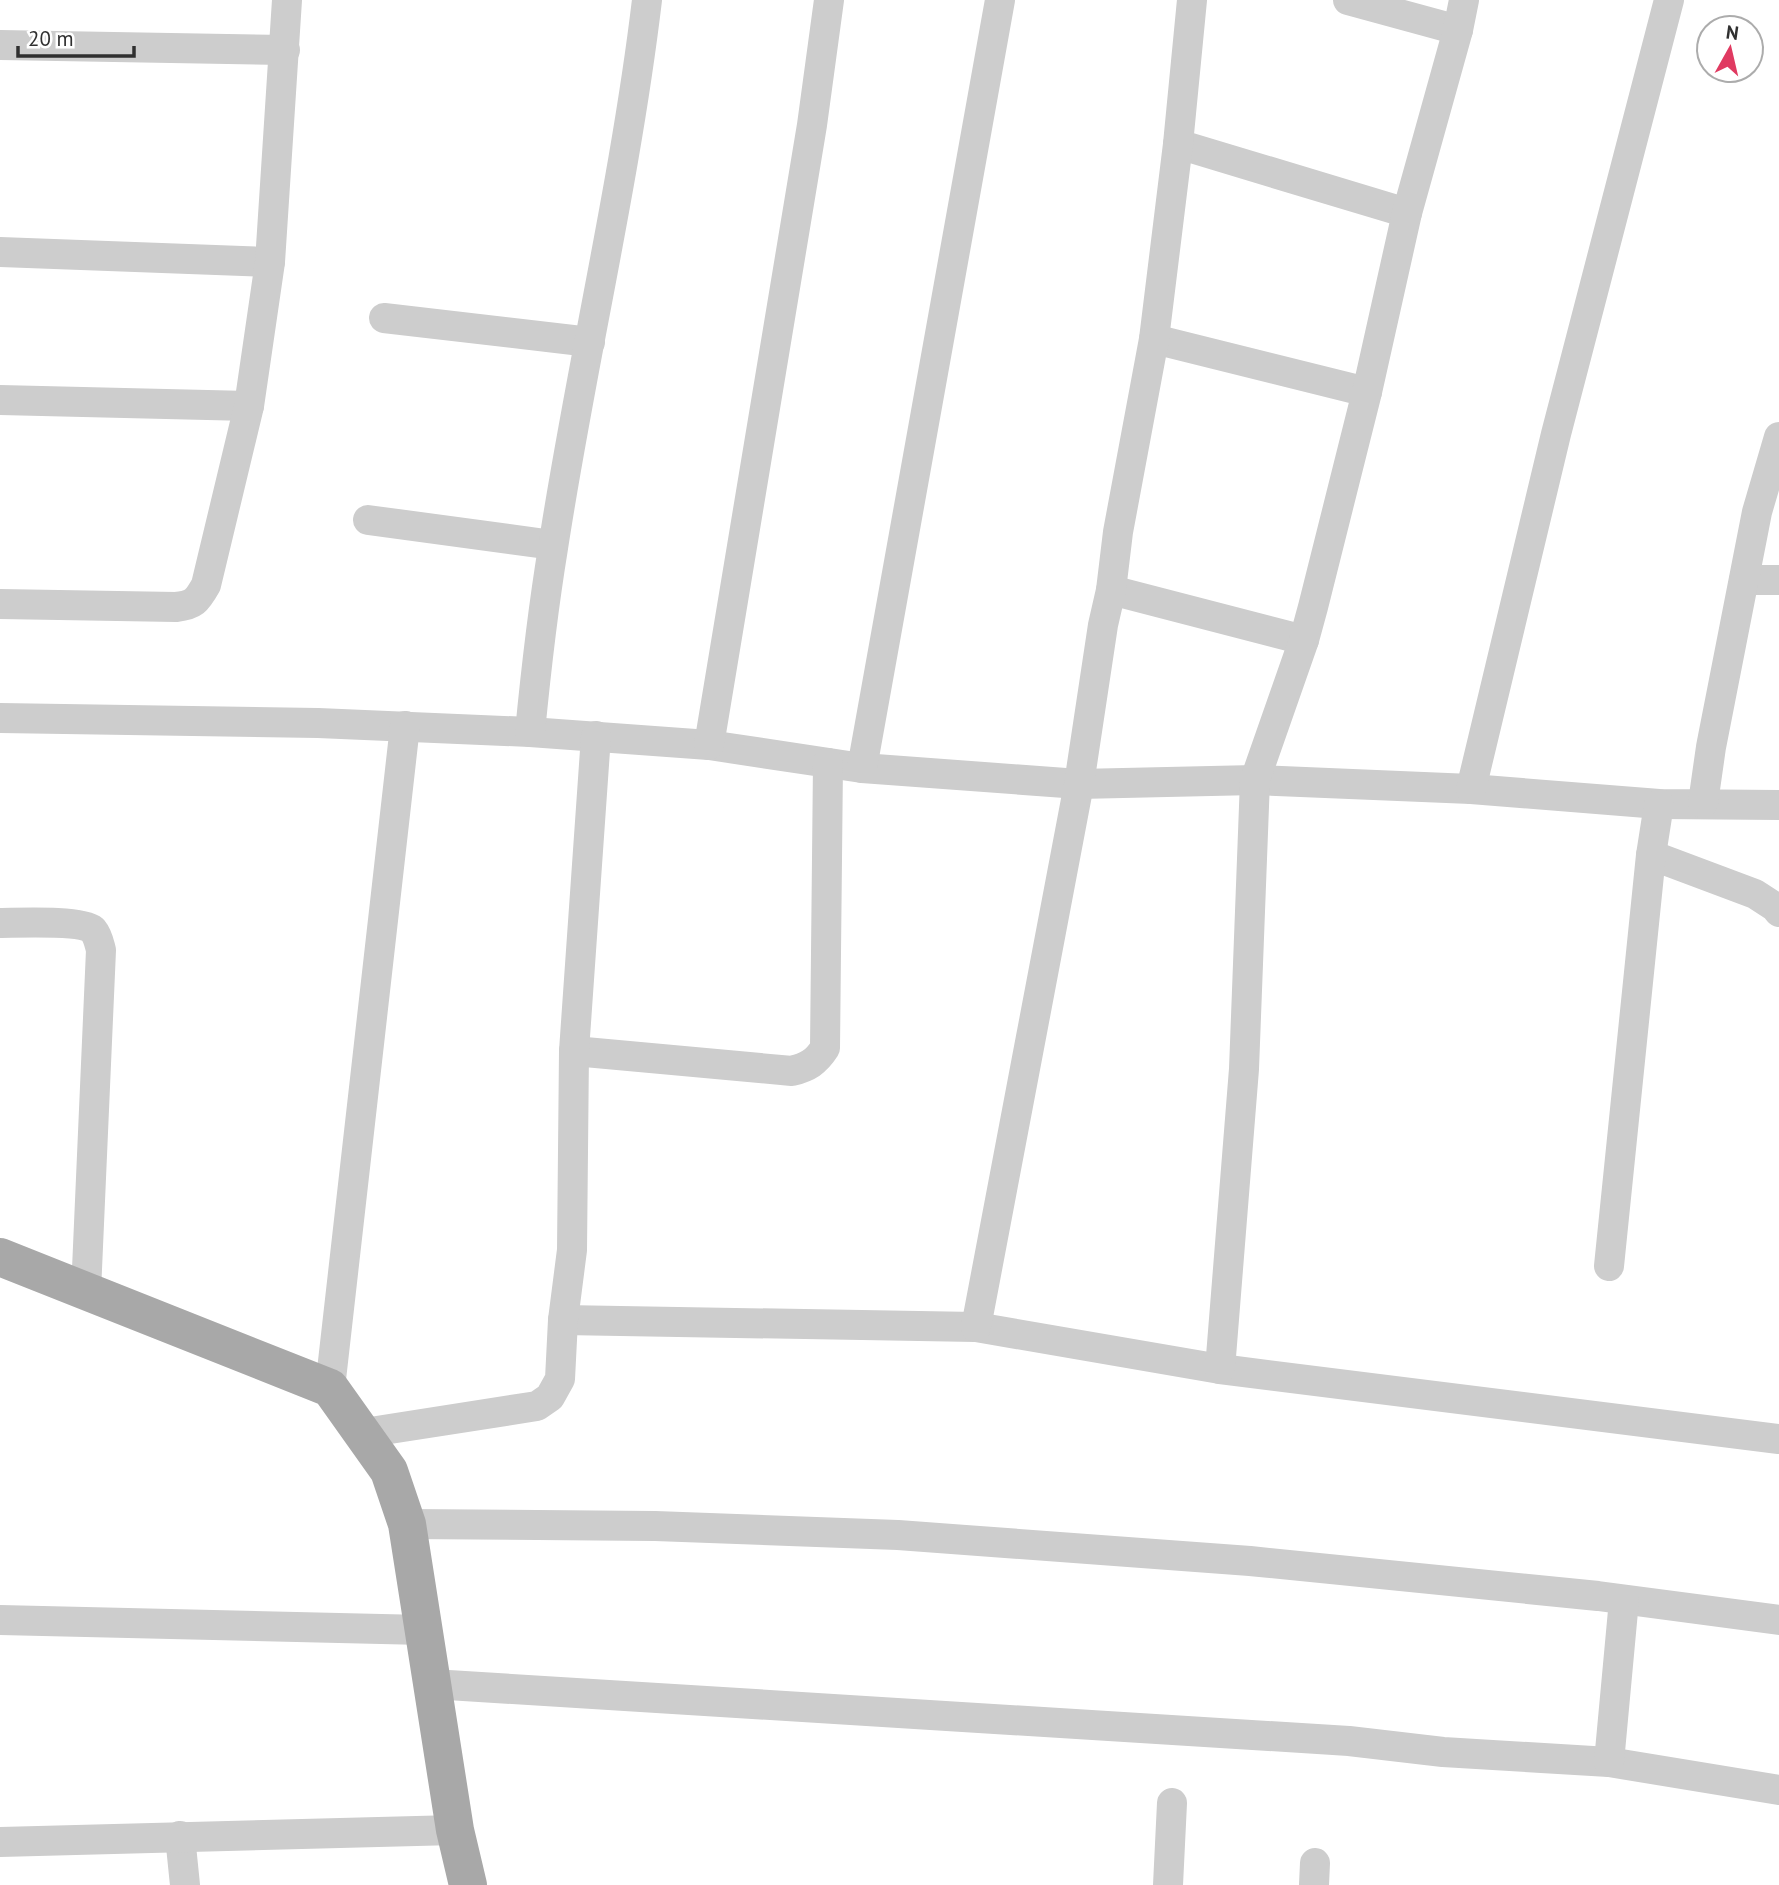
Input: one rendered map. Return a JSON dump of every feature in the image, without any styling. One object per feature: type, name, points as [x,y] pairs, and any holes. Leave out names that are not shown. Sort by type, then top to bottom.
[{"type":"main road","points":[[0,1257],[330,1388],[364,1433],[389,1471],[407,1524],[455,1830],[468,1885]]},
{"type":"street","points":[[0,604],[176,607],[189,605],[198,598],[206,585],[249,406],[270,262],[287,0]]},
{"type":"street","points":[[530,732],[540,632],[553,545],[637,82],[647,0]]},
{"type":"street","points":[[709,745],[812,125],[829,0]]},
{"type":"street","points":[[862,768],[1000,0]]},
{"type":"street","points":[[976,1327],[1079,784],[1118,531],[1153,339],[1178,144],[1192,0]]},
{"type":"street","points":[[1348,0],[1458,30]]},
{"type":"street","points":[[1220,1369],[1244,1069],[1255,780],[1304,640],[1367,392],[1408,213],[1464,0]]},
{"type":"street","points":[[1471,789],[1556,434],[1669,0]]},
{"type":"street","points":[[0,45],[285,50]]},
{"type":"street","points":[[1178,144],[1408,213]]},
{"type":"street","points":[[0,252],[270,262]]},
{"type":"street","points":[[384,318],[590,342]]},
{"type":"street","points":[[1153,339],[1367,392]]},
{"type":"street","points":[[0,400],[249,406]]},
{"type":"street","points":[[1703,803],[1711,747],[1757,512],[1779,437]]},
{"type":"street","points":[[368,520],[553,545]]},
{"type":"street","points":[[1744,580],[1779,580]]},
{"type":"street","points":[[1111,590],[1304,640]]},
{"type":"street","points":[[0,718],[318,723],[596,736],[709,745],[862,768],[1079,784],[1255,780],[1471,789],[1659,804],[1779,805]]},
{"type":"street","points":[[330,1388],[405,726]]},
{"type":"street","points":[[364,1433],[537,1406],[550,1397],[561,1380],[563,1320],[572,1250],[574,1051],[596,736]]},
{"type":"street","points":[[574,1051],[792,1071],[806,1068],[818,1059],[825,1048],[828,763]]},
{"type":"street","points":[[1609,1266],[1651,855],[1659,804]]},
{"type":"street","points":[[1651,855],[1755,894],[1779,912]]},
{"type":"street","points":[[0,923],[78,924],[92,929],[101,950],[86,1292]]},
{"type":"street","points":[[563,1320],[976,1327],[1220,1369],[1779,1439]]},
{"type":"street","points":[[407,1524],[655,1526],[898,1535],[1251,1561],[1624,1600],[1779,1620]]},
{"type":"street","points":[[1609,1762],[1624,1600]]},
{"type":"street","points":[[0,1620],[424,1630]]},
{"type":"street","points":[[432,1684],[1349,1741],[1443,1752],[1609,1762],[1779,1790]]},
{"type":"street","points":[[1168,1885],[1172,1803]]},
{"type":"street","points":[[0,1842],[455,1830]]},
{"type":"street","points":[[180,1836],[185,1885]]}]
